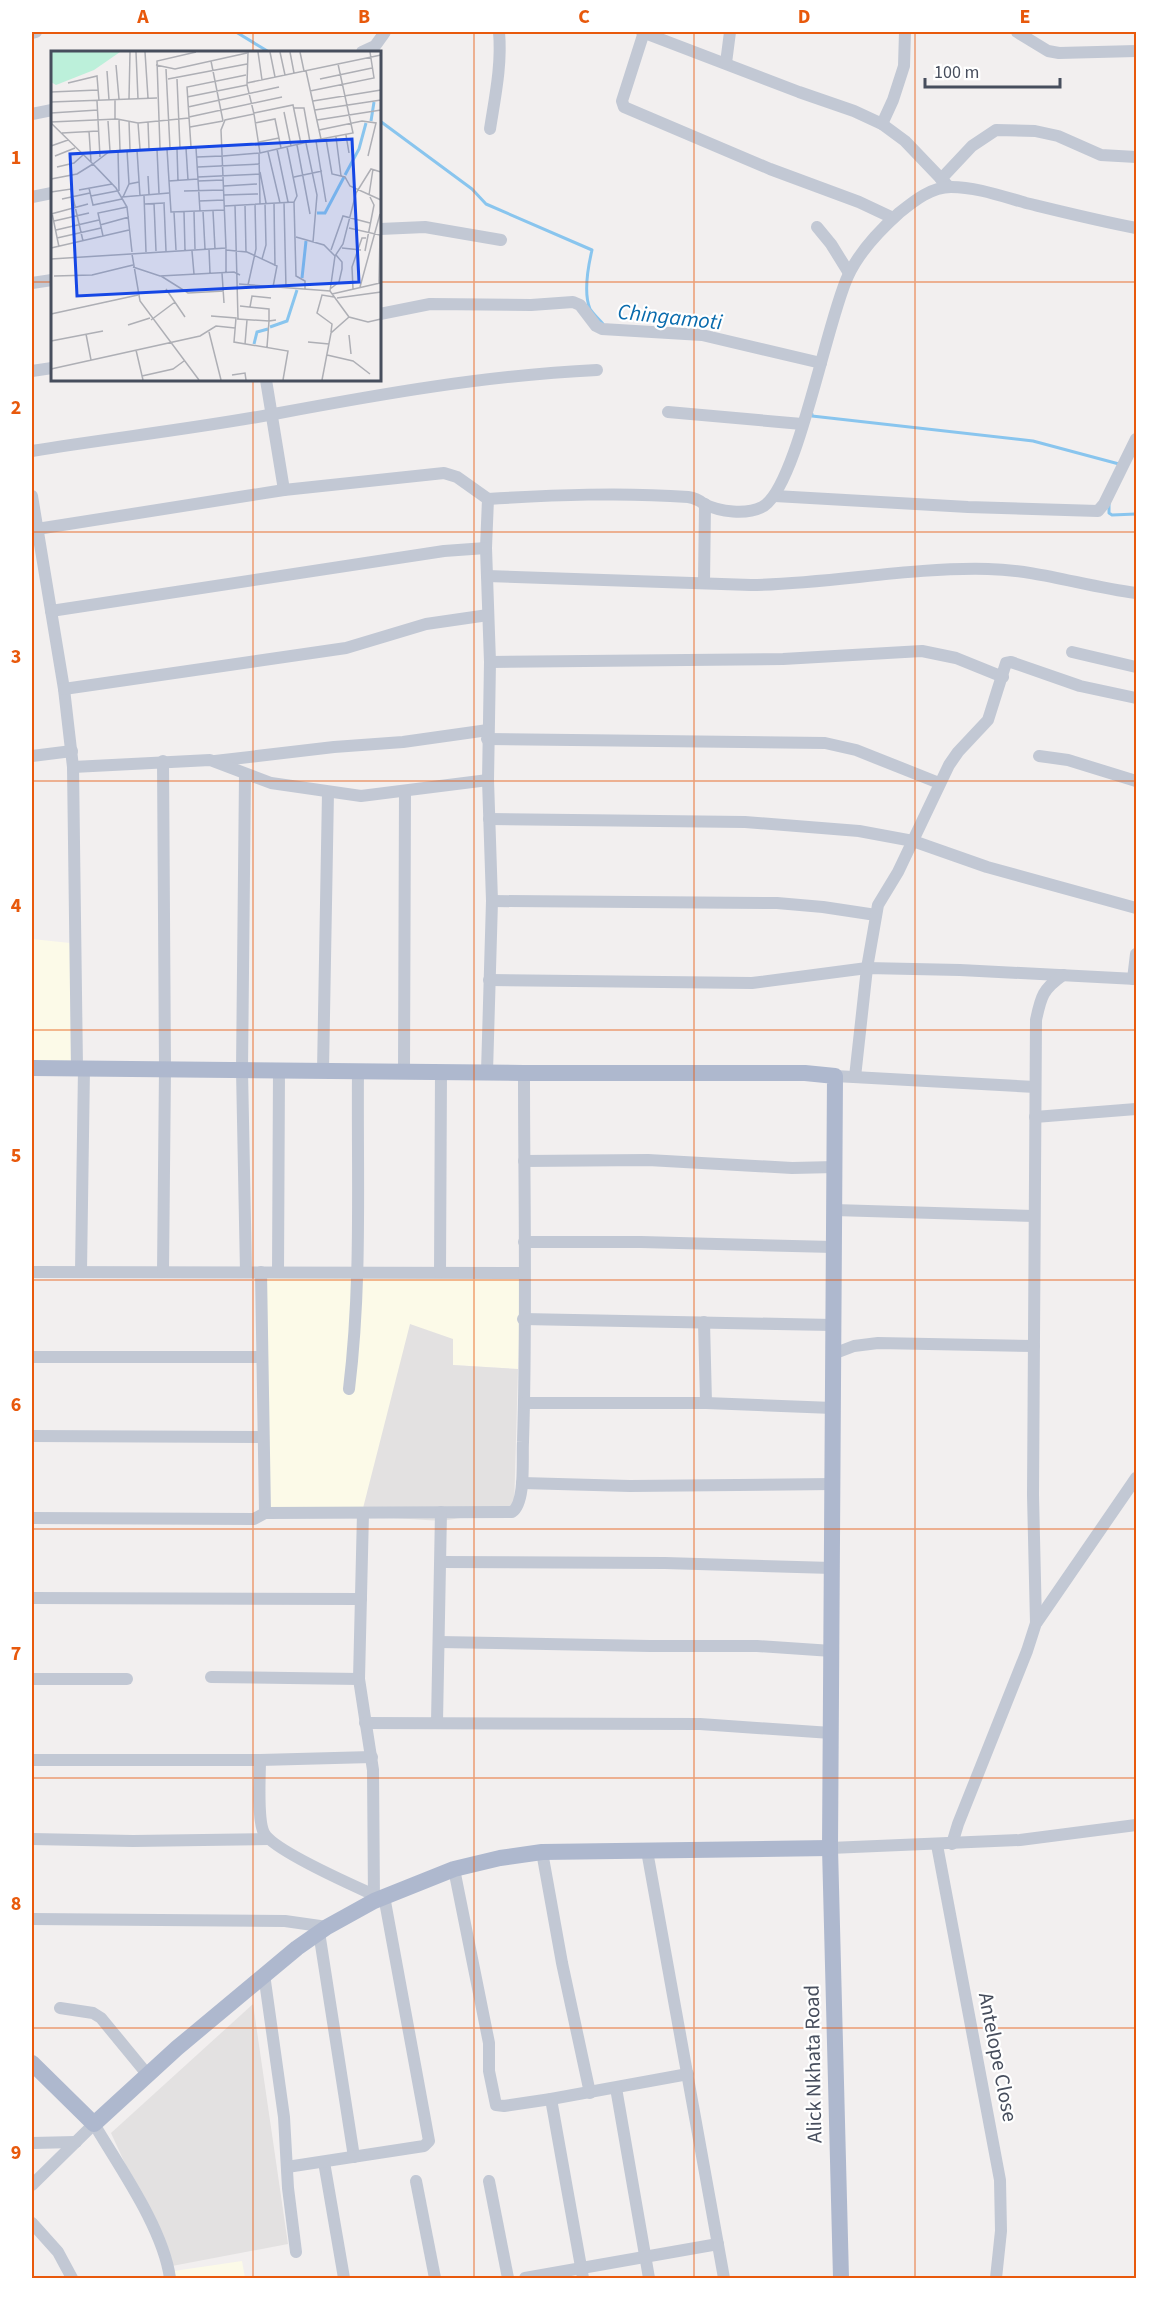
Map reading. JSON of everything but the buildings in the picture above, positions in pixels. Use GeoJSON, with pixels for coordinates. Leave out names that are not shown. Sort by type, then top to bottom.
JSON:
{"type":"FeatureCollection","features":[{"type":"Feature","properties":{"kind":"main road"},"geometry":{"type":"LineString","coordinates":[[32,1068],[524,1073],[805,1073],[835,1076]]}},
{"type":"Feature","properties":{"kind":"main road","name":"Alick Nkhata Road"},"geometry":{"type":"LineString","coordinates":[[835,1076],[830,1848],[841,2278]]}},
{"type":"Feature","properties":{"kind":"main road"},"geometry":{"type":"LineString","coordinates":[[33,2065],[94,2124],[147,2074],[264,1974],[323,1930],[377,1897],[454,1869],[500,1858],[543,1852],[830,1848]]}},
{"type":"Feature","properties":{"kind":"street"},"geometry":{"type":"LineString","coordinates":[[364,51],[375,46],[385,32]]}},
{"type":"Feature","properties":{"kind":"street"},"geometry":{"type":"LineString","coordinates":[[490,129],[501,47],[499,32]]}},
{"type":"Feature","properties":{"kind":"street"},"geometry":{"type":"LineString","coordinates":[[893,218],[859,202],[770,169],[624,107],[622,101],[643,32],[882,124],[905,141],[945,183],[1093,220],[1137,228]]}},
{"type":"Feature","properties":{"kind":"street"},"geometry":{"type":"LineString","coordinates":[[726,63],[730,32]]}},
{"type":"Feature","properties":{"kind":"street"},"geometry":{"type":"LineString","coordinates":[[882,124],[893,100],[903,66],[905,32]]}},
{"type":"Feature","properties":{"kind":"street"},"geometry":{"type":"LineString","coordinates":[[1017,32],[1048,51],[1059,54],[1137,51]]}},
{"type":"Feature","properties":{"kind":"street"},"geometry":{"type":"LineString","coordinates":[[32,114],[51,110]]}},
{"type":"Feature","properties":{"kind":"street"},"geometry":{"type":"LineString","coordinates":[[37,529],[284,490],[444,473],[457,477],[488,499],[554,495],[690,497],[732,512],[762,507],[776,496],[792,457],[849,273],[863,252],[893,218],[927,192],[945,183],[972,146],[996,130],[1020,129],[1071,141],[1101,155],[1137,157]]}},
{"type":"Feature","properties":{"kind":"street"},"geometry":{"type":"LineString","coordinates":[[32,196],[51,193]]}},
{"type":"Feature","properties":{"kind":"street"},"geometry":{"type":"LineString","coordinates":[[381,229],[425,227],[501,240]]}},
{"type":"Feature","properties":{"kind":"street"},"geometry":{"type":"LineString","coordinates":[[817,227],[849,273]]}},
{"type":"Feature","properties":{"kind":"street"},"geometry":{"type":"LineString","coordinates":[[32,283],[51,280]]}},
{"type":"Feature","properties":{"kind":"street"},"geometry":{"type":"LineString","coordinates":[[381,314],[430,304],[531,305],[573,302],[580,305],[596,326],[602,329],[702,335],[821,363]]}},
{"type":"Feature","properties":{"kind":"street"},"geometry":{"type":"LineString","coordinates":[[32,371],[51,368]]}},
{"type":"Feature","properties":{"kind":"street"},"geometry":{"type":"LineString","coordinates":[[32,451],[500,377],[597,370]]}},
{"type":"Feature","properties":{"kind":"street"},"geometry":{"type":"LineString","coordinates":[[266,381],[284,490]]}},
{"type":"Feature","properties":{"kind":"street"},"geometry":{"type":"LineString","coordinates":[[668,412],[802,424]]}},
{"type":"Feature","properties":{"kind":"street"},"geometry":{"type":"LineString","coordinates":[[776,496],[968,507],[1098,511],[1102,508],[1137,439]]}},
{"type":"Feature","properties":{"kind":"street"},"geometry":{"type":"LineString","coordinates":[[32,496],[72,751],[81,1068],[81,1271]]}},
{"type":"Feature","properties":{"kind":"street"},"geometry":{"type":"LineString","coordinates":[[487,1072],[492,901],[488,780],[490,662],[486,548],[488,499]]}},
{"type":"Feature","properties":{"kind":"street"},"geometry":{"type":"LineString","coordinates":[[704,583],[705,504]]}},
{"type":"Feature","properties":{"kind":"street"},"geometry":{"type":"LineString","coordinates":[[51,611],[444,551],[486,548]]}},
{"type":"Feature","properties":{"kind":"street"},"geometry":{"type":"LineString","coordinates":[[487,576],[788,585],[903,571],[990,569],[1035,573],[1111,590],[1137,593]]}},
{"type":"Feature","properties":{"kind":"street"},"geometry":{"type":"LineString","coordinates":[[32,580],[45,578]]}},
{"type":"Feature","properties":{"kind":"street"},"geometry":{"type":"LineString","coordinates":[[64,689],[346,648],[426,624],[488,615]]}},
{"type":"Feature","properties":{"kind":"street"},"geometry":{"type":"LineString","coordinates":[[490,662],[783,659],[921,651],[956,658],[1003,677]]}},
{"type":"Feature","properties":{"kind":"street"},"geometry":{"type":"LineString","coordinates":[[1072,652],[1137,667]]}},
{"type":"Feature","properties":{"kind":"street"},"geometry":{"type":"LineString","coordinates":[[855,1077],[867,968],[878,905],[913,841],[939,783],[958,752],[988,720],[1006,663],[1011,662],[1080,686],[1137,698]]}},
{"type":"Feature","properties":{"kind":"street"},"geometry":{"type":"LineString","coordinates":[[73,767],[163,761],[215,761],[334,747],[488,734],[825,743],[856,750],[939,783]]}},
{"type":"Feature","properties":{"kind":"street"},"geometry":{"type":"LineString","coordinates":[[32,756],[72,751]]}},
{"type":"Feature","properties":{"kind":"street"},"geometry":{"type":"LineString","coordinates":[[1039,756],[1068,760],[1137,781]]}},
{"type":"Feature","properties":{"kind":"street"},"geometry":{"type":"LineString","coordinates":[[163,761],[165,1069],[162,1179],[163,1272]]}},
{"type":"Feature","properties":{"kind":"street"},"geometry":{"type":"LineString","coordinates":[[215,761],[245,775],[271,783],[361,796],[488,780]]}},
{"type":"Feature","properties":{"kind":"street"},"geometry":{"type":"LineString","coordinates":[[245,775],[242,1070],[246,1272]]}},
{"type":"Feature","properties":{"kind":"street"},"geometry":{"type":"LineString","coordinates":[[404,1071],[405,791]]}},
{"type":"Feature","properties":{"kind":"street"},"geometry":{"type":"LineString","coordinates":[[323,1071],[328,792]]}},
{"type":"Feature","properties":{"kind":"street"},"geometry":{"type":"LineString","coordinates":[[489,819],[745,822],[859,831],[913,841],[987,867],[1137,908]]}},
{"type":"Feature","properties":{"kind":"street"},"geometry":{"type":"LineString","coordinates":[[492,901],[777,903],[876,915]]}},
{"type":"Feature","properties":{"kind":"street"},"geometry":{"type":"LineString","coordinates":[[489,980],[752,983],[867,968],[1135,979],[1137,954]]}},
{"type":"Feature","properties":{"kind":"street"},"geometry":{"type":"LineString","coordinates":[[1036,1623],[1033,1496],[1036,1020],[1040,1000],[1047,986],[1063,975]]}},
{"type":"Feature","properties":{"kind":"street"},"geometry":{"type":"LineString","coordinates":[[278,1272],[279,1070]]}},
{"type":"Feature","properties":{"kind":"street"},"geometry":{"type":"LineString","coordinates":[[349,1389],[359,1272],[358,1071]]}},
{"type":"Feature","properties":{"kind":"street"},"geometry":{"type":"LineString","coordinates":[[440,1272],[441,1072]]}},
{"type":"Feature","properties":{"kind":"street"},"geometry":{"type":"LineString","coordinates":[[32,1518],[254,1519],[265,1513],[512,1512],[517,1509],[520,1503],[522,1483],[524,1403],[524,1073]]}},
{"type":"Feature","properties":{"kind":"street"},"geometry":{"type":"LineString","coordinates":[[835,1076],[1035,1087]]}},
{"type":"Feature","properties":{"kind":"street"},"geometry":{"type":"LineString","coordinates":[[1035,1117],[1137,1108]]}},
{"type":"Feature","properties":{"kind":"street"},"geometry":{"type":"LineString","coordinates":[[524,1161],[648,1160],[792,1168],[835,1167]]}},
{"type":"Feature","properties":{"kind":"street"},"geometry":{"type":"LineString","coordinates":[[834,1210],[1034,1216]]}},
{"type":"Feature","properties":{"kind":"street"},"geometry":{"type":"LineString","coordinates":[[524,1242],[641,1242],[833,1247]]}},
{"type":"Feature","properties":{"kind":"street"},"geometry":{"type":"LineString","coordinates":[[32,1272],[524,1274]]}},
{"type":"Feature","properties":{"kind":"street"},"geometry":{"type":"LineString","coordinates":[[261,1272],[265,1513]]}},
{"type":"Feature","properties":{"kind":"street"},"geometry":{"type":"LineString","coordinates":[[523,1319],[834,1325]]}},
{"type":"Feature","properties":{"kind":"street"},"geometry":{"type":"LineString","coordinates":[[704,1323],[706,1402]]}},
{"type":"Feature","properties":{"kind":"street"},"geometry":{"type":"LineString","coordinates":[[833,1353],[878,1343],[1034,1346]]}},
{"type":"Feature","properties":{"kind":"street"},"geometry":{"type":"LineString","coordinates":[[32,1357],[262,1357]]}},
{"type":"Feature","properties":{"kind":"street"},"geometry":{"type":"LineString","coordinates":[[524,1403],[706,1402],[833,1408]]}},
{"type":"Feature","properties":{"kind":"street"},"geometry":{"type":"LineString","coordinates":[[32,1436],[263,1437]]}},
{"type":"Feature","properties":{"kind":"street"},"geometry":{"type":"LineString","coordinates":[[952,1844],[1036,1623],[1137,1478]]}},
{"type":"Feature","properties":{"kind":"street"},"geometry":{"type":"LineString","coordinates":[[522,1483],[630,1486],[833,1484]]}},
{"type":"Feature","properties":{"kind":"street"},"geometry":{"type":"LineString","coordinates":[[437,1722],[441,1512]]}},
{"type":"Feature","properties":{"kind":"street"},"geometry":{"type":"LineString","coordinates":[[287,2167],[424,2146],[429,2141],[377,1897],[372,1757],[359,1679],[363,1513]]}},
{"type":"Feature","properties":{"kind":"street"},"geometry":{"type":"LineString","coordinates":[[441,1562],[629,1563],[832,1568]]}},
{"type":"Feature","properties":{"kind":"street"},"geometry":{"type":"LineString","coordinates":[[32,1598],[361,1599]]}},
{"type":"Feature","properties":{"kind":"street"},"geometry":{"type":"LineString","coordinates":[[439,1642],[650,1647],[757,1646],[832,1651]]}},
{"type":"Feature","properties":{"kind":"street"},"geometry":{"type":"LineString","coordinates":[[211,1677],[359,1679]]}},
{"type":"Feature","properties":{"kind":"street"},"geometry":{"type":"LineString","coordinates":[[32,1679],[127,1679]]}},
{"type":"Feature","properties":{"kind":"street"},"geometry":{"type":"LineString","coordinates":[[365,1723],[700,1724],[831,1733]]}},
{"type":"Feature","properties":{"kind":"street"},"geometry":{"type":"LineString","coordinates":[[32,1760],[260,1760],[372,1757]]}},
{"type":"Feature","properties":{"kind":"street"},"geometry":{"type":"LineString","coordinates":[[260,1760],[261,1824],[268,1839]]}},
{"type":"Feature","properties":{"kind":"street"},"geometry":{"type":"LineString","coordinates":[[830,1848],[937,1845],[1042,1838],[1137,1825]]}},
{"type":"Feature","properties":{"kind":"street"},"geometry":{"type":"LineString","coordinates":[[32,1839],[133,1841],[268,1839],[327,1874],[377,1897]]}},
{"type":"Feature","properties":{"kind":"street","name":"Antelope Close"},"geometry":{"type":"LineString","coordinates":[[937,1845],[1000,2180],[1001,2231],[996,2278]]}},
{"type":"Feature","properties":{"kind":"street"},"geometry":{"type":"LineString","coordinates":[[647,1851],[724,2278]]}},
{"type":"Feature","properties":{"kind":"street"},"geometry":{"type":"LineString","coordinates":[[543,1852],[562,1963],[590,2092]]}},
{"type":"Feature","properties":{"kind":"street"},"geometry":{"type":"LineString","coordinates":[[454,1869],[489,2043],[488,2062],[494,2100],[500,2106],[688,2074]]}},
{"type":"Feature","properties":{"kind":"street"},"geometry":{"type":"LineString","coordinates":[[32,1919],[285,1921],[323,1930],[354,2157]]}},
{"type":"Feature","properties":{"kind":"street"},"geometry":{"type":"LineString","coordinates":[[264,1974],[284,2117],[296,2252]]}},
{"type":"Feature","properties":{"kind":"street"},"geometry":{"type":"LineString","coordinates":[[60,2008],[93,2013],[101,2018],[147,2074]]}},
{"type":"Feature","properties":{"kind":"street"},"geometry":{"type":"LineString","coordinates":[[616,2088],[649,2278]]}},
{"type":"Feature","properties":{"kind":"street"},"geometry":{"type":"LineString","coordinates":[[551,2099],[583,2274]]}},
{"type":"Feature","properties":{"kind":"street"},"geometry":{"type":"LineString","coordinates":[[32,2185],[94,2124],[147,2216],[164,2256],[170,2278]]}},
{"type":"Feature","properties":{"kind":"street"},"geometry":{"type":"LineString","coordinates":[[32,2143],[76,2142]]}},
{"type":"Feature","properties":{"kind":"street"},"geometry":{"type":"LineString","coordinates":[[324,2162],[344,2278]]}},
{"type":"Feature","properties":{"kind":"street"},"geometry":{"type":"LineString","coordinates":[[416,2181],[435,2278]]}},
{"type":"Feature","properties":{"kind":"street"},"geometry":{"type":"LineString","coordinates":[[489,2181],[508,2278]]}},
{"type":"Feature","properties":{"kind":"street"},"geometry":{"type":"LineString","coordinates":[[32,2223],[58,2252],[72,2278]]}},
{"type":"Feature","properties":{"kind":"street"},"geometry":{"type":"LineString","coordinates":[[525,2278],[583,2274],[645,2257],[718,2244]]}},
{"type":"Feature","properties":{"kind":"shaded area"},"geometry":{"type":"Polygon","coordinates":[[[32,939],[70,943],[71,1070],[32,1070],[32,939]]]}},
{"type":"Feature","properties":{"kind":"shaded area"},"geometry":{"type":"Polygon","coordinates":[[[257,1276],[521,1277],[518,1369],[453,1365],[361,1516],[261,1511],[257,1276]]]}},
{"type":"Feature","properties":{"kind":"shaded area"},"geometry":{"type":"Polygon","coordinates":[[[410,1324],[453,1339],[453,1365],[518,1369],[514,1509],[442,1521],[361,1516],[410,1324]]]}},
{"type":"Feature","properties":{"kind":"shaded area"},"geometry":{"type":"Polygon","coordinates":[[[253,2004],[288,2244],[172,2266],[111,2133],[253,2004]]]}},
{"type":"Feature","properties":{"kind":"shaded area"},"geometry":{"type":"Polygon","coordinates":[[[242,2261],[245,2278],[168,2278],[167,2272],[242,2261]]]}},
{"type":"Feature","properties":{"kind":"waterway","name":"Chingamoti"},"geometry":{"type":"LineString","coordinates":[[236,32],[267,51]]}},
{"type":"Feature","properties":{"kind":"waterway","name":"Chingamoti"},"geometry":{"type":"LineString","coordinates":[[381,122],[472,189],[486,204],[592,250],[588,272],[588,302],[590,309],[603,324]]}},
{"type":"Feature","properties":{"kind":"waterway","name":"Chingamoti"},"geometry":{"type":"LineString","coordinates":[[812,414],[812,416],[1033,441],[1119,464]]}},
{"type":"Feature","properties":{"kind":"waterway","name":"Chingamoti"},"geometry":{"type":"LineString","coordinates":[[1109,504],[1109,513],[1112,515],[1136,514]]}}]}
